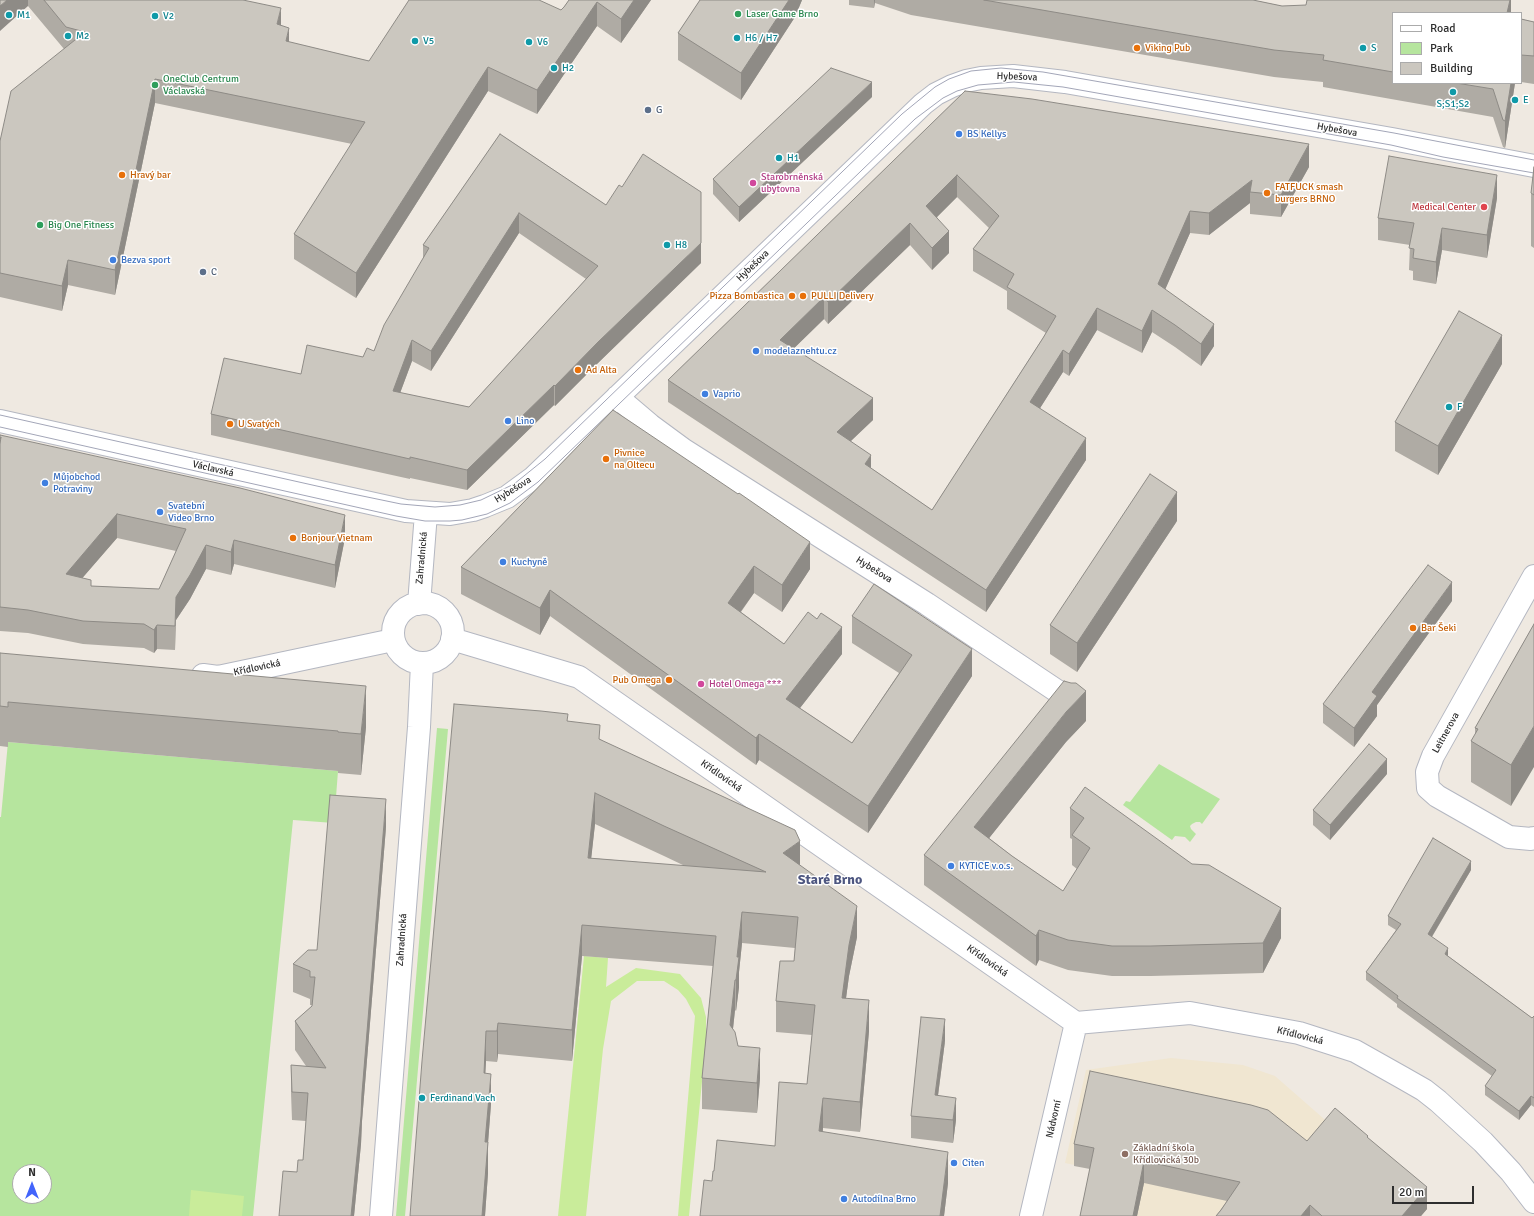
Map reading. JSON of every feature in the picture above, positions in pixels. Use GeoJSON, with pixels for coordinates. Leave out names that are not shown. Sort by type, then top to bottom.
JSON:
{"type":"FeatureCollection","features":[{"type":"Feature","properties":{"kind":"street","name":"Hybešova"},"geometry":{"type":"LineString","coordinates":[[426,513],[450,514],[473,510],[507,497],[533,478],[923,104],[936,94],[966,81],[996,76],[1042,78],[1392,139],[1534,166]]}},
{"type":"Feature","properties":{"kind":"street","name":"Hybešova"},"geometry":{"type":"LineString","coordinates":[[618,397],[650,425],[684,450],[927,604],[1072,701]]}},
{"type":"Feature","properties":{"kind":"street","name":"Václavská"},"geometry":{"type":"LineString","coordinates":[[0,421],[354,500],[406,511],[426,513]]}},
{"type":"Feature","properties":{"kind":"street","name":"Zahradnická"},"geometry":{"type":"LineString","coordinates":[[419,604],[426,513]]}},
{"type":"Feature","properties":{"kind":"street","name":"Leitnerova"},"geometry":{"type":"LineString","coordinates":[[1534,576],[1437,749],[1427,772],[1428,788],[1437,796],[1509,837],[1534,838]]}},
{"type":"Feature","properties":{"kind":"street"},"geometry":{"type":"LineString","coordinates":[[419,604],[428,604],[437,607],[450,621],[452,639],[444,654],[434,660],[422,663],[412,661],[404,657],[397,649],[393,640],[393,630],[396,620],[401,612],[409,607],[419,604]]}},
{"type":"Feature","properties":{"kind":"street","name":"Křídlovická"},"geometry":{"type":"LineString","coordinates":[[452,639],[579,678],[1076,1023],[1190,1013],[1298,1033],[1355,1051],[1424,1090],[1438,1101],[1483,1142],[1532,1195]]}},
{"type":"Feature","properties":{"kind":"street","name":"Křídlovická"},"geometry":{"type":"LineString","coordinates":[[187,674],[218,677],[393,640]]}},
{"type":"Feature","properties":{"kind":"street","name":"Zahradnická"},"geometry":{"type":"LineString","coordinates":[[381,1216],[419,727],[422,663]]}},
{"type":"Feature","properties":{"kind":"street","name":"Nádvorní"},"geometry":{"type":"LineString","coordinates":[[1031,1216],[1076,1023]]}},
{"type":"Feature","properties":{"kind":"shaded area"},"geometry":{"type":"Polygon","coordinates":[[[1171,1058],[1243,1065],[1275,1076],[1427,1209],[1421,1216],[1085,1216],[1094,1169],[1065,1163],[1086,1070],[1171,1058]]]}},
{"type":"Feature","properties":{"kind":"green space"},"geometry":{"type":"Polygon","coordinates":[[[437,728],[448,729],[405,1216],[396,1216],[437,728]]]}},
{"type":"Feature","properties":{"kind":"green space"},"geometry":{"type":"Polygon","coordinates":[[[8,742],[338,771],[334,823],[293,820],[253,1216],[0,1216],[0,817],[8,742]]]}},
{"type":"Feature","properties":{"kind":"green space"},"geometry":{"type":"Polygon","coordinates":[[[1159,764],[1220,799],[1202,824],[1200,822],[1196,822],[1190,826],[1196,834],[1190,842],[1185,837],[1175,836],[1172,840],[1123,805],[1126,801],[1130,802],[1159,764]]]}},
{"type":"Feature","properties":{"kind":"green space"},"geometry":{"type":"Polygon","coordinates":[[[584,956],[608,958],[606,987],[636,968],[680,974],[701,998],[706,1017],[706,1040],[689,1216],[678,1216],[695,1016],[686,999],[678,990],[664,981],[637,981],[611,1001],[603,1049],[586,1216],[558,1216],[584,956]]]}},
{"type":"Feature","properties":{"kind":"green space"},"geometry":{"type":"Polygon","coordinates":[[[191,1190],[244,1196],[242,1216],[189,1216],[191,1190]]]}},
{"type":"Feature","properties":{"kind":"building"},"geometry":{"type":"Polygon","coordinates":[[[0,0],[7,0],[0,6],[0,0]]]}},
{"type":"Feature","properties":{"kind":"building"},"geometry":{"type":"Polygon","coordinates":[[[44,0],[243,0],[281,8],[277,24],[289,28],[286,41],[369,61],[409,0],[539,0],[561,10],[569,0],[634,0],[621,19],[597,2],[537,90],[488,67],[356,273],[294,234],[365,122],[155,79],[115,270],[68,260],[62,286],[0,273],[0,141],[11,91],[85,32],[66,27],[44,0]]]}},
{"type":"Feature","properties":{"kind":"building"},"geometry":{"type":"Polygon","coordinates":[[[700,0],[789,0],[741,73],[678,33],[700,0]]]}},
{"type":"Feature","properties":{"kind":"building"},"geometry":{"type":"Polygon","coordinates":[[[984,0],[1253,0],[1282,6],[1306,5],[1307,0],[1510,0],[1507,12],[1392,12],[1392,72],[1323,60],[1324,55],[1274,50],[984,0]]]}},
{"type":"Feature","properties":{"kind":"building"},"geometry":{"type":"Polygon","coordinates":[[[1522,19],[1534,22],[1534,56],[1522,55],[1522,19]]]}},
{"type":"Feature","properties":{"kind":"building","name":"H1"},"geometry":{"type":"Polygon","coordinates":[[[831,68],[872,82],[739,207],[713,179],[831,68]]]}},
{"type":"Feature","properties":{"kind":"building"},"geometry":{"type":"Polygon","coordinates":[[[1462,84],[1511,84],[1505,121],[1503,120],[1493,89],[1462,84]]]}},
{"type":"Feature","properties":{"kind":"building"},"geometry":{"type":"Polygon","coordinates":[[[965,91],[1032,99],[1309,144],[1281,195],[1250,192],[1252,180],[1209,213],[1190,211],[1158,284],[1214,324],[1201,344],[1152,310],[1142,331],[1097,308],[1069,354],[1063,350],[1030,402],[1086,438],[986,590],[668,380],[965,91]],[[957,175],[926,206],[949,231],[932,248],[910,223],[828,302],[824,297],[780,340],[873,398],[837,432],[871,455],[865,464],[932,510],[1056,316],[1007,287],[1014,274],[973,249],[999,216],[957,175]]]}},
{"type":"Feature","properties":{"kind":"building"},"geometry":{"type":"Polygon","coordinates":[[[500,134],[606,205],[619,185],[622,187],[643,154],[701,192],[701,243],[467,470],[410,457],[410,459],[211,414],[224,358],[301,374],[307,345],[363,357],[367,348],[374,351],[384,325],[429,248],[423,245],[500,134]],[[519,213],[431,351],[412,340],[393,391],[469,407],[598,266],[519,213]]]}},
{"type":"Feature","properties":{"kind":"building"},"geometry":{"type":"Polygon","coordinates":[[[1389,156],[1497,175],[1487,235],[1442,228],[1436,262],[1413,258],[1414,249],[1409,248],[1414,223],[1378,218],[1389,156]]]}},
{"type":"Feature","properties":{"kind":"building"},"geometry":{"type":"Polygon","coordinates":[[[1534,167],[1534,195],[1531,193],[1534,167]]]}},
{"type":"Feature","properties":{"kind":"building"},"geometry":{"type":"Polygon","coordinates":[[[1459,311],[1502,335],[1438,446],[1395,422],[1459,311]]]}},
{"type":"Feature","properties":{"kind":"building"},"geometry":{"type":"Polygon","coordinates":[[[613,410],[810,542],[782,585],[754,566],[728,603],[784,644],[808,612],[817,619],[821,613],[842,627],[786,699],[852,743],[912,655],[852,616],[874,584],[972,649],[868,806],[759,734],[756,738],[550,590],[540,608],[461,567],[613,410]]]}},
{"type":"Feature","properties":{"kind":"building"},"geometry":{"type":"Polygon","coordinates":[[[0,435],[240,488],[345,515],[335,565],[234,540],[231,552],[206,545],[176,597],[175,626],[157,625],[154,630],[144,624],[83,621],[28,610],[0,607],[1,437],[0,439],[0,435]],[[117,514],[66,574],[91,580],[91,586],[159,589],[186,529],[117,514]]]}},
{"type":"Feature","properties":{"kind":"building"},"geometry":{"type":"Polygon","coordinates":[[[1150,474],[1177,492],[1077,643],[1050,625],[1150,474]]]}},
{"type":"Feature","properties":{"kind":"building"},"geometry":{"type":"Polygon","coordinates":[[[1428,565],[1452,582],[1372,692],[1377,696],[1354,728],[1323,704],[1428,565]]]}},
{"type":"Feature","properties":{"kind":"building"},"geometry":{"type":"Polygon","coordinates":[[[1534,624],[1534,726],[1511,765],[1471,741],[1478,729],[1475,728],[1534,624]]]}},
{"type":"Feature","properties":{"kind":"building"},"geometry":{"type":"Polygon","coordinates":[[[0,653],[366,686],[361,734],[8,702],[8,707],[0,706],[0,653]]]}},
{"type":"Feature","properties":{"kind":"building"},"geometry":{"type":"Polygon","coordinates":[[[1064,681],[1076,683],[1086,691],[1066,712],[974,827],[1012,856],[1063,891],[1090,848],[1072,835],[1084,818],[1070,808],[1085,787],[1192,864],[1209,865],[1281,908],[1263,943],[1112,946],[1068,940],[1039,930],[1036,936],[924,855],[1064,681]]]}},
{"type":"Feature","properties":{"kind":"building"},"geometry":{"type":"Polygon","coordinates":[[[454,704],[568,714],[567,721],[600,725],[599,739],[795,830],[800,841],[783,853],[857,906],[849,945],[842,998],[869,1000],[860,1102],[823,1098],[819,1131],[948,1152],[940,1216],[700,1216],[704,1180],[712,1181],[717,1140],[775,1146],[779,1082],[807,1084],[815,1005],[776,1001],[780,961],[794,961],[798,917],[742,912],[737,957],[739,957],[730,1025],[735,1032],[738,1046],[760,1048],[757,1083],[702,1078],[716,936],[582,925],[572,1030],[498,1023],[497,1031],[486,1031],[484,1073],[491,1074],[485,1142],[488,1142],[482,1216],[410,1216],[422,1061],[454,704]],[[595,793],[588,858],[766,872],[595,793]]]}},
{"type":"Feature","properties":{"kind":"building"},"geometry":{"type":"Polygon","coordinates":[[[1369,744],[1387,759],[1330,825],[1313,810],[1369,744]]]}},
{"type":"Feature","properties":{"kind":"building"},"geometry":{"type":"Polygon","coordinates":[[[330,795],[386,799],[361,1116],[351,1216],[279,1216],[283,1171],[297,1172],[298,1160],[303,1160],[308,1093],[292,1092],[291,1065],[326,1068],[295,1021],[312,1006],[315,977],[310,977],[310,971],[293,964],[308,950],[317,950],[330,795]]]}},
{"type":"Feature","properties":{"kind":"building"},"geometry":{"type":"Polygon","coordinates":[[[1433,838],[1471,861],[1428,934],[1448,948],[1445,954],[1532,1018],[1534,1016],[1534,1098],[1531,1096],[1519,1111],[1485,1086],[1496,1070],[1397,998],[1398,996],[1366,972],[1401,924],[1388,916],[1433,838]]]}},
{"type":"Feature","properties":{"kind":"building"},"geometry":{"type":"Polygon","coordinates":[[[921,1017],[945,1019],[935,1095],[956,1098],[953,1120],[911,1116],[921,1017]]]}},
{"type":"Feature","properties":{"kind":"building"},"geometry":{"type":"Polygon","coordinates":[[[1090,1071],[1251,1105],[1268,1110],[1307,1141],[1335,1108],[1427,1187],[1402,1216],[1322,1216],[1310,1205],[1301,1216],[1216,1216],[1240,1182],[1144,1161],[1133,1216],[1080,1216],[1094,1148],[1074,1144],[1090,1071]]]}},
{"type":"Feature","properties":{"kind":"tram line"},"geometry":{"type":"LineString","coordinates":[[0,415],[401,504],[435,507],[460,505],[481,500],[514,484],[545,459],[902,114],[935,87],[949,79],[971,71],[1001,68],[1043,72],[1394,133],[1534,160]]}},
{"type":"Feature","properties":{"kind":"tram line"},"geometry":{"type":"LineString","coordinates":[[0,427],[396,516],[425,521],[450,521],[462,520],[487,514],[510,503],[538,482],[915,119],[943,98],[957,91],[978,85],[1014,82],[1063,87],[1391,145],[1443,157],[1534,173]]}},
{"type":"Feature","properties":{"kind":"place","name":"Laser Game Brno"},"geometry":{"type":"Point","coordinates":[738,14]}},
{"type":"Feature","properties":{"kind":"place","name":"M1"},"geometry":{"type":"Point","coordinates":[9,15]}},
{"type":"Feature","properties":{"kind":"place","name":"V2"},"geometry":{"type":"Point","coordinates":[155,16]}},
{"type":"Feature","properties":{"kind":"place","name":"M2"},"geometry":{"type":"Point","coordinates":[68,36]}},
{"type":"Feature","properties":{"kind":"place","name":"H6 / H7"},"geometry":{"type":"Point","coordinates":[737,38]}},
{"type":"Feature","properties":{"kind":"place","name":"V5"},"geometry":{"type":"Point","coordinates":[415,41]}},
{"type":"Feature","properties":{"kind":"place","name":"V6"},"geometry":{"type":"Point","coordinates":[529,42]}},
{"type":"Feature","properties":{"kind":"place","name":"Viking Pub"},"geometry":{"type":"Point","coordinates":[1137,48]}},
{"type":"Feature","properties":{"kind":"place","name":"S"},"geometry":{"type":"Point","coordinates":[1363,48]}},
{"type":"Feature","properties":{"kind":"place","name":"H2"},"geometry":{"type":"Point","coordinates":[554,68]}},
{"type":"Feature","properties":{"kind":"place","name":"OneClub Centrum Václavská"},"geometry":{"type":"Point","coordinates":[155,85]}},
{"type":"Feature","properties":{"kind":"place","name":"S;S1;S2"},"geometry":{"type":"Point","coordinates":[1453,92]}},
{"type":"Feature","properties":{"kind":"place","name":"E"},"geometry":{"type":"Point","coordinates":[1515,100]}},
{"type":"Feature","properties":{"kind":"place","name":"G"},"geometry":{"type":"Point","coordinates":[648,110]}},
{"type":"Feature","properties":{"kind":"place","name":"BS Kellys"},"geometry":{"type":"Point","coordinates":[959,134]}},
{"type":"Feature","properties":{"kind":"place","name":"H1"},"geometry":{"type":"Point","coordinates":[779,158]}},
{"type":"Feature","properties":{"kind":"place","name":"Hravý bar"},"geometry":{"type":"Point","coordinates":[122,175]}},
{"type":"Feature","properties":{"kind":"place","name":"Starobrněnská ubytovna"},"geometry":{"type":"Point","coordinates":[753,183]}},
{"type":"Feature","properties":{"kind":"place","name":"FATFUCK smash burgers BRNO"},"geometry":{"type":"Point","coordinates":[1267,193]}},
{"type":"Feature","properties":{"kind":"place","name":"Medical Center"},"geometry":{"type":"Point","coordinates":[1484,207]}},
{"type":"Feature","properties":{"kind":"place","name":"Big One Fitness"},"geometry":{"type":"Point","coordinates":[40,225]}},
{"type":"Feature","properties":{"kind":"place","name":"H8"},"geometry":{"type":"Point","coordinates":[667,245]}},
{"type":"Feature","properties":{"kind":"place","name":"Bezva sport"},"geometry":{"type":"Point","coordinates":[113,260]}},
{"type":"Feature","properties":{"kind":"place","name":"C"},"geometry":{"type":"Point","coordinates":[203,272]}},
{"type":"Feature","properties":{"kind":"place","name":"Pizza Bombastica"},"geometry":{"type":"Point","coordinates":[792,296]}},
{"type":"Feature","properties":{"kind":"place","name":"PULLI Delivery"},"geometry":{"type":"Point","coordinates":[803,296]}},
{"type":"Feature","properties":{"kind":"place","name":"modelaznehtu.cz"},"geometry":{"type":"Point","coordinates":[756,351]}},
{"type":"Feature","properties":{"kind":"place","name":"Ad Alta"},"geometry":{"type":"Point","coordinates":[578,370]}},
{"type":"Feature","properties":{"kind":"place","name":"Vaprio"},"geometry":{"type":"Point","coordinates":[705,394]}},
{"type":"Feature","properties":{"kind":"place","name":"F"},"geometry":{"type":"Point","coordinates":[1449,407]}},
{"type":"Feature","properties":{"kind":"place","name":"Lino"},"geometry":{"type":"Point","coordinates":[508,421]}},
{"type":"Feature","properties":{"kind":"place","name":"U Svatých"},"geometry":{"type":"Point","coordinates":[230,424]}},
{"type":"Feature","properties":{"kind":"place","name":"Pivnice na Oltecu"},"geometry":{"type":"Point","coordinates":[606,459]}},
{"type":"Feature","properties":{"kind":"place","name":"Můjobchod Potraviny"},"geometry":{"type":"Point","coordinates":[45,483]}},
{"type":"Feature","properties":{"kind":"place","name":"Svatební Video Brno"},"geometry":{"type":"Point","coordinates":[160,512]}},
{"type":"Feature","properties":{"kind":"place","name":"Bonjour Vietnam"},"geometry":{"type":"Point","coordinates":[293,538]}},
{"type":"Feature","properties":{"kind":"place","name":"Kuchyně"},"geometry":{"type":"Point","coordinates":[503,562]}},
{"type":"Feature","properties":{"kind":"place","name":"Bar Šeki"},"geometry":{"type":"Point","coordinates":[1413,628]}},
{"type":"Feature","properties":{"kind":"place","name":"Pub Omega"},"geometry":{"type":"Point","coordinates":[669,680]}},
{"type":"Feature","properties":{"kind":"place","name":"Hotel Omega ***"},"geometry":{"type":"Point","coordinates":[701,684]}},
{"type":"Feature","properties":{"kind":"place","name":"KYTICE v.o.s."},"geometry":{"type":"Point","coordinates":[951,866]}},
{"type":"Feature","properties":{"kind":"place","name":"Ferdinand Vach"},"geometry":{"type":"Point","coordinates":[422,1098]}},
{"type":"Feature","properties":{"kind":"place","name":"Základní škola Křídlovická 30b"},"geometry":{"type":"Point","coordinates":[1125,1154]}},
{"type":"Feature","properties":{"kind":"place","name":"Citen"},"geometry":{"type":"Point","coordinates":[954,1163]}},
{"type":"Feature","properties":{"kind":"place","name":"Autodílna Brno"},"geometry":{"type":"Point","coordinates":[844,1199]}},
{"type":"Feature","properties":{"kind":"district","name":"Staré Brno"},"geometry":{"type":"Point","coordinates":[830,880]}}]}
